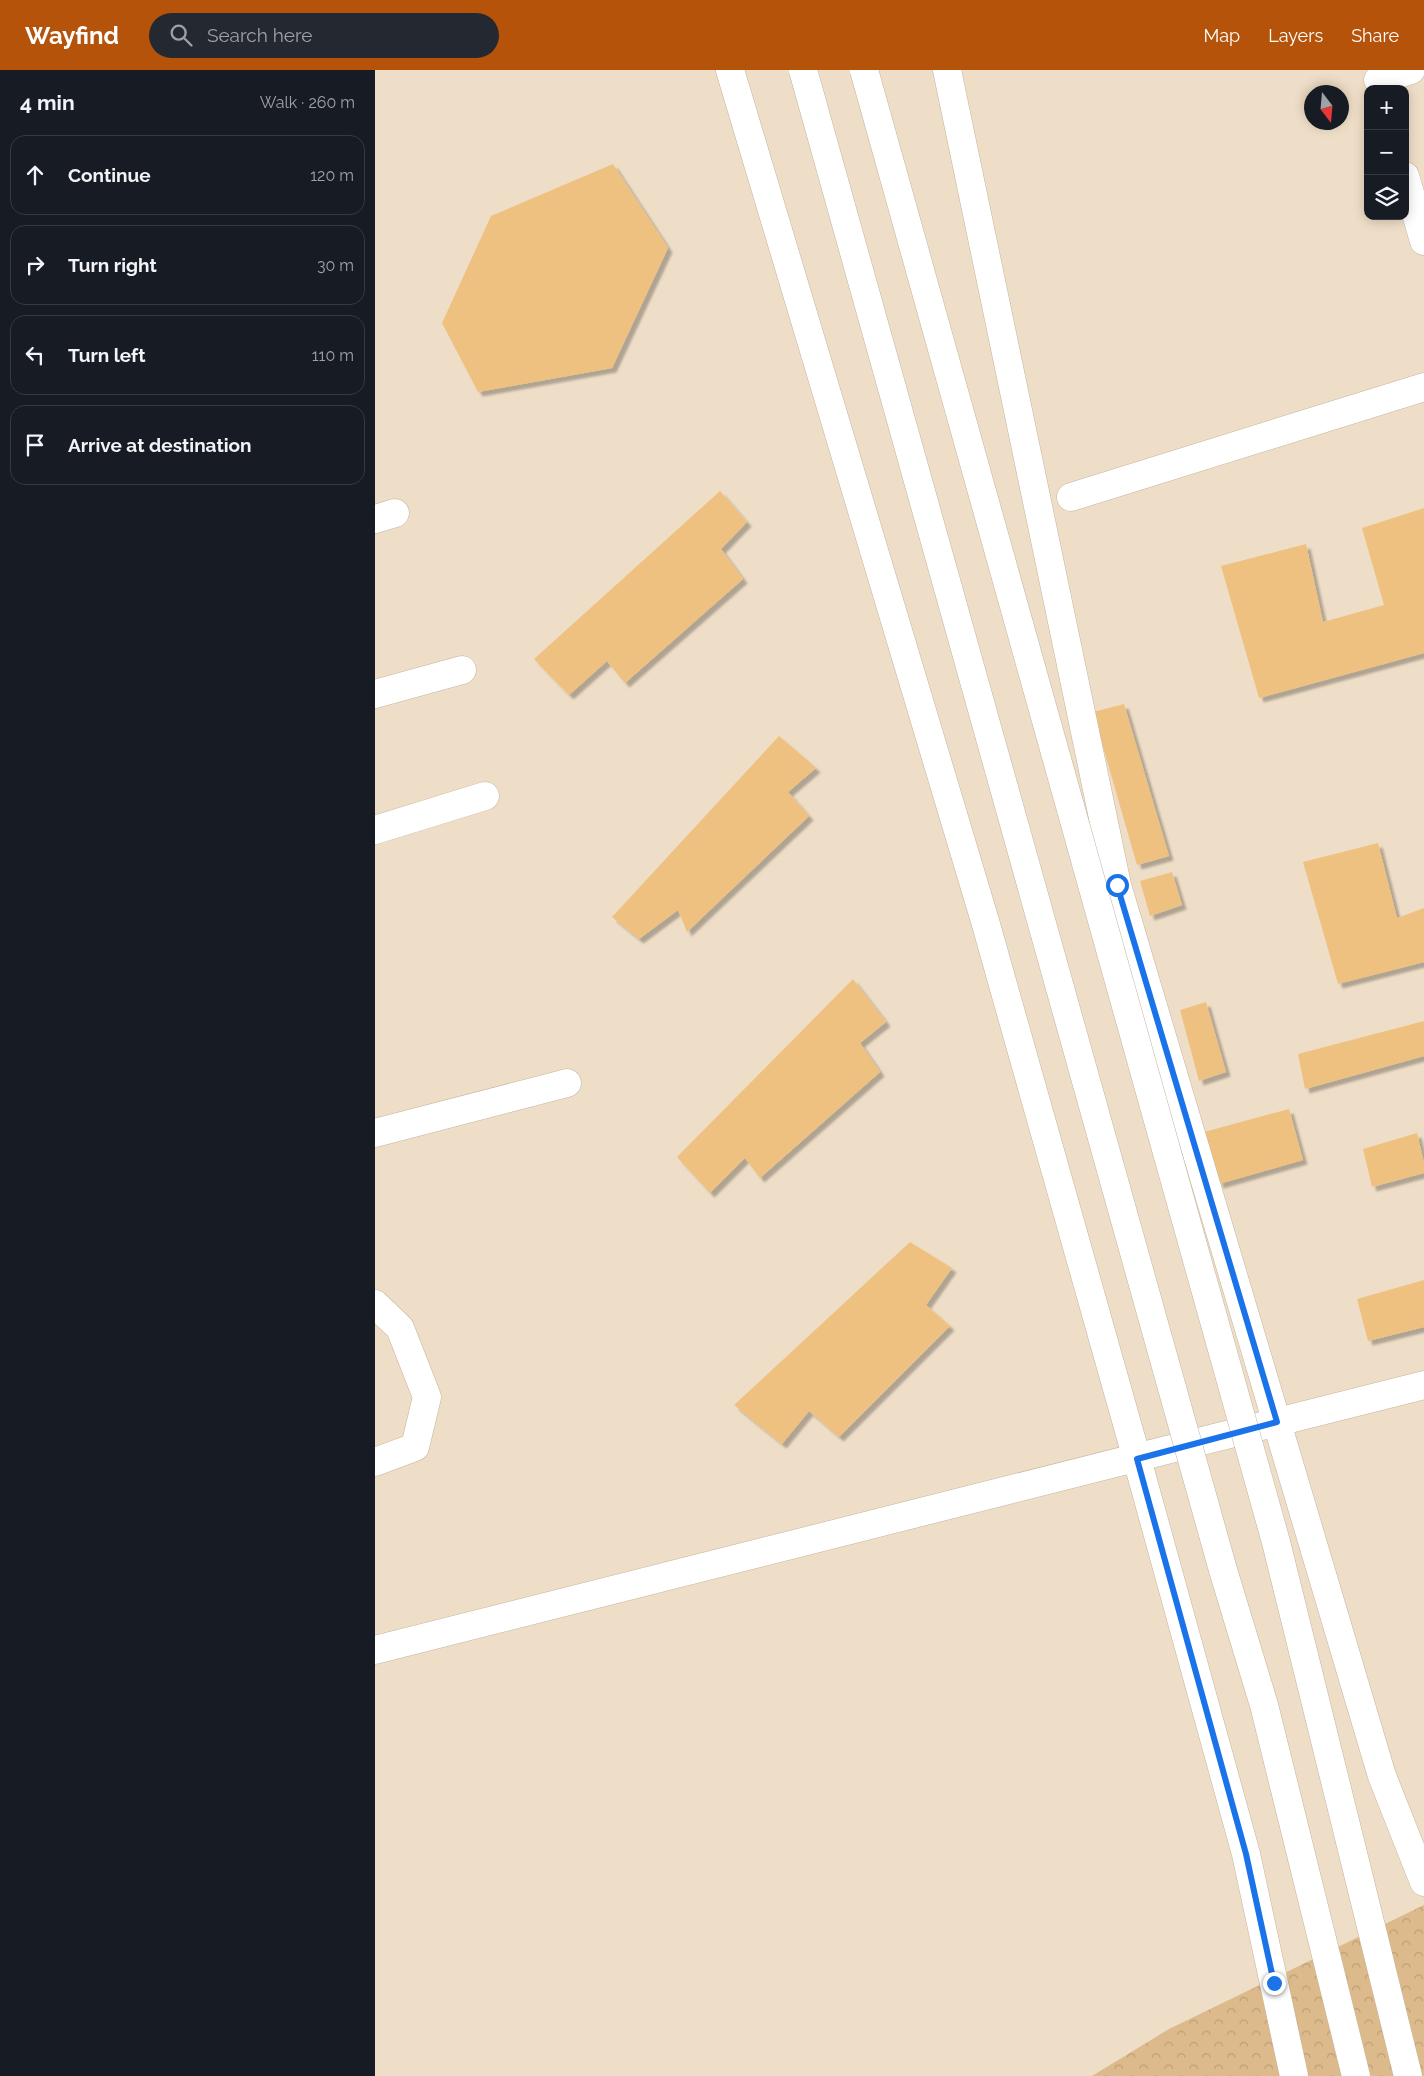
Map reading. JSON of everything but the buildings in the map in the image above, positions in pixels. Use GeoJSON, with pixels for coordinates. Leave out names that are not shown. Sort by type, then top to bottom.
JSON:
{"type":"FeatureCollection","features":[{"type":"Feature","properties":{"kind":"main road"},"geometry":{"type":"LineString","coordinates":[[730,70],[985,921],[1137,1459],[1246,1854],[1294,2076]]}},
{"type":"Feature","properties":{"kind":"main road"},"geometry":{"type":"LineString","coordinates":[[803,70],[1221,1560],[1264,1705],[1356,2076]]}},
{"type":"Feature","properties":{"kind":"main road"},"geometry":{"type":"LineString","coordinates":[[864,70],[1276,1542],[1408,2076]]}},
{"type":"Feature","properties":{"kind":"main road"},"geometry":{"type":"LineString","coordinates":[[947,70],[1117,885],[1382,1776],[1424,1882]]}},
{"type":"Feature","properties":{"kind":"main road"},"geometry":{"type":"LineString","coordinates":[[1378,80],[1411,70]]}},
{"type":"Feature","properties":{"kind":"main road"},"geometry":{"type":"LineString","coordinates":[[1412,178],[1424,242]]}},
{"type":"Feature","properties":{"kind":"main road"},"geometry":{"type":"LineString","coordinates":[[1071,497],[1424,387]]}},
{"type":"Feature","properties":{"kind":"main road"},"geometry":{"type":"LineString","coordinates":[[375,694],[461,670]]}},
{"type":"Feature","properties":{"kind":"main road"},"geometry":{"type":"LineString","coordinates":[[375,830],[485,796]]}},
{"type":"Feature","properties":{"kind":"main road"},"geometry":{"type":"LineString","coordinates":[[375,1133],[567,1083]]}},
{"type":"Feature","properties":{"kind":"main road"},"geometry":{"type":"LineString","coordinates":[[375,1304],[400,1328],[427,1397],[415,1447],[375,1462]]}},
{"type":"Feature","properties":{"kind":"main road"},"geometry":{"type":"LineString","coordinates":[[375,1650],[1424,1385]]}},
{"type":"Feature","properties":{"kind":"green space"},"geometry":{"type":"Polygon","coordinates":[[[1424,1905],[1424,2076],[1092,2076],[1169,2029],[1424,1905]]]}},
{"type":"Feature","properties":{"kind":"route"},"geometry":{"type":"LineString","coordinates":[[1117,885],[1277,1422],[1137,1459],[1246,1854],[1274,1983]]}}]}
